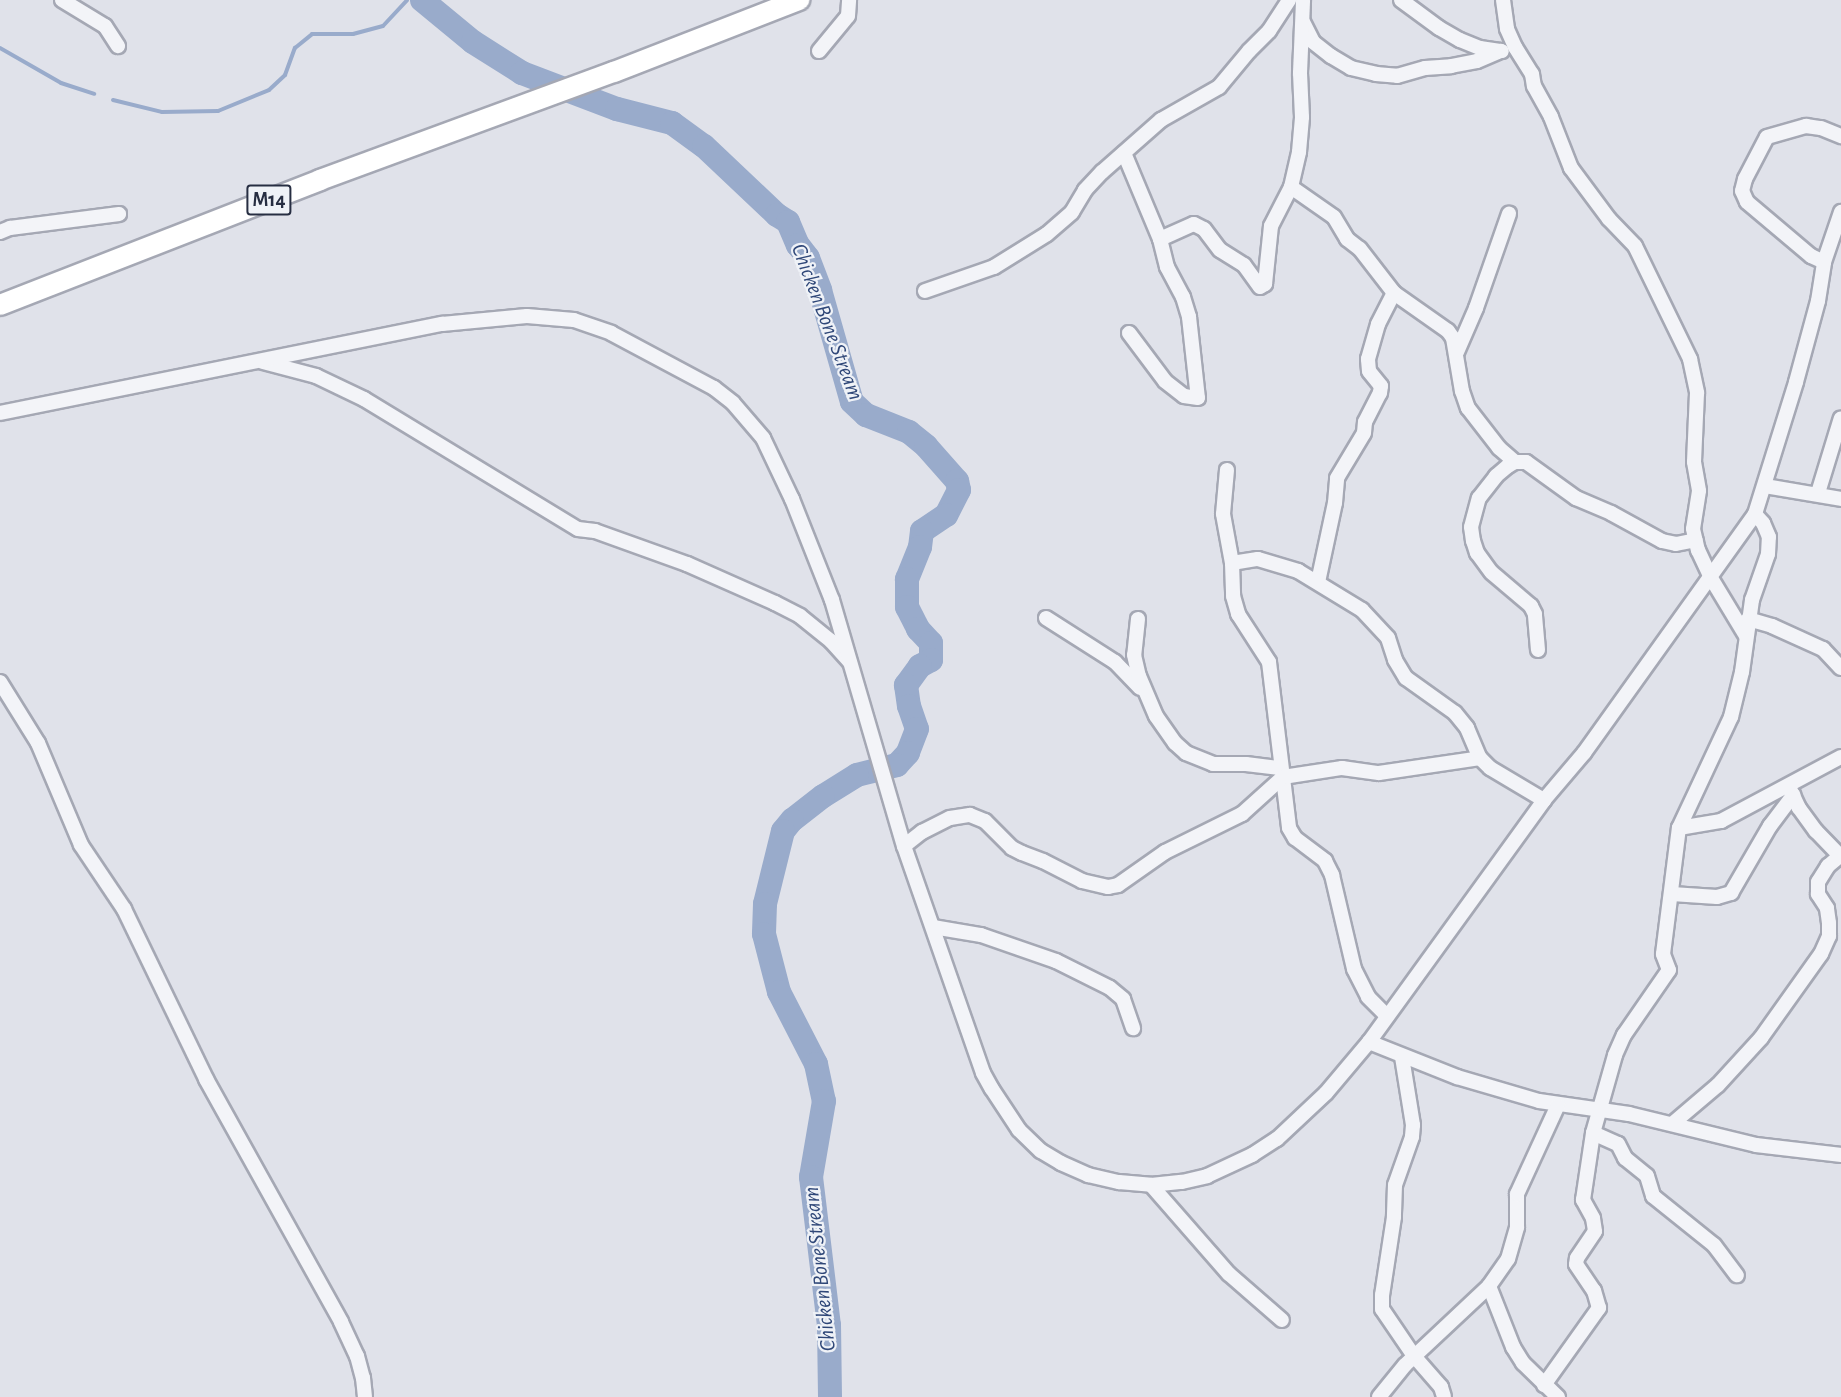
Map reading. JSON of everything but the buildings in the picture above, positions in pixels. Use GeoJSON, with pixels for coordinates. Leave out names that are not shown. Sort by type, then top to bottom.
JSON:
{"type":"FeatureCollection","features":[{"type":"Feature","properties":{"kind":"highway","name":"M14"},"geometry":{"type":"LineString","coordinates":[[0,305],[320,180],[598,79],[799,0]]}},
{"type":"Feature","properties":{"kind":"street"},"geometry":{"type":"LineString","coordinates":[[62,0],[105,26],[118,46]]}},
{"type":"Feature","properties":{"kind":"street"},"geometry":{"type":"LineString","coordinates":[[819,51],[848,16],[849,0]]}},
{"type":"Feature","properties":{"kind":"street"},"geometry":{"type":"LineString","coordinates":[[925,291],[994,267],[1025,250],[1072,212],[1085,190],[1161,120],[1219,87],[1269,31],[1289,0]]}},
{"type":"Feature","properties":{"kind":"street"},"geometry":{"type":"LineString","coordinates":[[1160,238],[1194,224],[1204,229],[1214,244],[1244,265],[1260,287],[1263,287],[1271,226],[1291,187],[1299,152],[1302,117],[1300,73],[1303,0]]}},
{"type":"Feature","properties":{"kind":"street"},"geometry":{"type":"LineString","coordinates":[[1401,0],[1439,28],[1460,40],[1508,50],[1532,74],[1534,86],[1551,117],[1571,168],[1609,219],[1635,246],[1690,359],[1697,393],[1694,462],[1699,491],[1693,529],[1711,578],[1746,636]]}},
{"type":"Feature","properties":{"kind":"street"},"geometry":{"type":"LineString","coordinates":[[1503,0],[1508,50]]}},
{"type":"Feature","properties":{"kind":"street"},"geometry":{"type":"LineString","coordinates":[[1302,20],[1313,42],[1331,56],[1352,68],[1376,74],[1397,76],[1425,68],[1477,61],[1508,50]]}},
{"type":"Feature","properties":{"kind":"street"},"geometry":{"type":"LineString","coordinates":[[1824,262],[1811,256],[1756,210],[1743,197],[1742,190],[1749,170],[1767,137],[1814,126],[1841,136]]}},
{"type":"Feature","properties":{"kind":"street"},"geometry":{"type":"LineString","coordinates":[[1124,153],[1160,238],[1167,267],[1183,297],[1189,317],[1194,387],[1198,398],[1184,396],[1166,381],[1129,333]]}},
{"type":"Feature","properties":{"kind":"street"},"geometry":{"type":"LineString","coordinates":[[1291,187],[1334,218],[1347,238],[1360,249],[1394,293],[1448,331],[1453,338],[1462,390],[1468,408],[1499,448],[1515,462]]}},
{"type":"Feature","properties":{"kind":"street"},"geometry":{"type":"LineString","coordinates":[[0,413],[442,324],[527,316],[552,317],[590,325],[650,352],[714,388],[733,403],[763,438],[792,499],[832,600],[904,846],[983,1073],[1019,1130],[1041,1151],[1061,1163],[1088,1175],[1119,1182],[1151,1185],[1182,1182],[1207,1176],[1277,1139],[1318,1101],[1369,1042],[1544,801],[1584,753],[1755,514],[1818,301],[1824,262],[1841,212]]}},
{"type":"Feature","properties":{"kind":"street"},"geometry":{"type":"LineString","coordinates":[[0,232],[10,228],[119,214]]}},
{"type":"Feature","properties":{"kind":"street"},"geometry":{"type":"LineString","coordinates":[[1456,354],[1476,308],[1509,214]]}},
{"type":"Feature","properties":{"kind":"street"},"geometry":{"type":"LineString","coordinates":[[1318,582],[1335,503],[1336,478],[1364,433],[1365,422],[1380,393],[1381,386],[1369,371],[1368,359],[1378,324],[1394,293]]}},
{"type":"Feature","properties":{"kind":"street"},"geometry":{"type":"LineString","coordinates":[[258,360],[316,376],[364,399],[578,529],[595,531],[687,564],[775,603],[800,616],[831,641],[853,667]]}},
{"type":"Feature","properties":{"kind":"street"},"geometry":{"type":"LineString","coordinates":[[1818,494],[1841,418]]}},
{"type":"Feature","properties":{"kind":"street"},"geometry":{"type":"LineString","coordinates":[[1539,650],[1535,614],[1531,606],[1491,572],[1477,553],[1471,527],[1474,512],[1487,486],[1515,462],[1526,462],[1575,498],[1597,506],[1662,541],[1676,544],[1696,540]]}},
{"type":"Feature","properties":{"kind":"street"},"geometry":{"type":"LineString","coordinates":[[1227,470],[1223,514],[1232,563],[1236,609],[1269,662],[1288,828],[1295,838],[1325,861],[1332,875],[1354,969],[1368,997],[1387,1017]]}},
{"type":"Feature","properties":{"kind":"street"},"geometry":{"type":"LineString","coordinates":[[1765,486],[1841,499]]}},
{"type":"Feature","properties":{"kind":"street"},"geometry":{"type":"LineString","coordinates":[[1544,1385],[1599,1308],[1594,1291],[1576,1264],[1577,1258],[1595,1231],[1593,1218],[1583,1200],[1593,1133],[1624,1035],[1669,970],[1663,954],[1679,828],[1731,717],[1742,672],[1748,619],[1768,554],[1768,537],[1763,523],[1755,514]]}},
{"type":"Feature","properties":{"kind":"street"},"geometry":{"type":"LineString","coordinates":[[1232,563],[1258,559],[1298,571],[1375,621],[1388,638],[1395,660],[1406,678],[1455,713],[1467,728],[1479,758],[1490,768],[1544,801]]}},
{"type":"Feature","properties":{"kind":"street"},"geometry":{"type":"LineString","coordinates":[[1046,618],[1115,662],[1149,699]]}},
{"type":"Feature","properties":{"kind":"street"},"geometry":{"type":"LineString","coordinates":[[1138,619],[1134,655],[1139,676],[1170,736],[1186,753],[1199,760],[1224,766],[1246,764],[1282,772],[1342,768],[1379,773],[1479,758]]}},
{"type":"Feature","properties":{"kind":"street"},"geometry":{"type":"LineString","coordinates":[[1748,619],[1772,626],[1823,649],[1841,668]]}},
{"type":"Feature","properties":{"kind":"street"},"geometry":{"type":"LineString","coordinates":[[0,682],[50,768],[81,844],[124,909],[206,1079],[335,1312],[357,1356],[365,1397]]}},
{"type":"Feature","properties":{"kind":"street"},"geometry":{"type":"LineString","coordinates":[[1679,828],[1703,826],[1721,821],[1791,790],[1841,757]]}},
{"type":"Feature","properties":{"kind":"street"},"geometry":{"type":"LineString","coordinates":[[904,846],[922,832],[950,818],[970,815],[985,821],[1012,848],[1083,881],[1108,887],[1118,885],[1165,852],[1242,814],[1282,772]]}},
{"type":"Feature","properties":{"kind":"street"},"geometry":{"type":"LineString","coordinates":[[1672,1124],[1718,1085],[1761,1038],[1821,954],[1829,936],[1827,908],[1818,894],[1818,882],[1828,866],[1840,856],[1816,831],[1791,790]]}},
{"type":"Feature","properties":{"kind":"street"},"geometry":{"type":"LineString","coordinates":[[1672,894],[1717,897],[1731,893],[1791,790]]}},
{"type":"Feature","properties":{"kind":"street"},"geometry":{"type":"LineString","coordinates":[[933,927],[981,934],[1056,961],[1110,988],[1123,999],[1132,1028]]}},
{"type":"Feature","properties":{"kind":"street"},"geometry":{"type":"LineString","coordinates":[[1369,1042],[1402,1057],[1496,1089],[1558,1105],[1599,1109],[1755,1145],[1841,1155]]}},
{"type":"Feature","properties":{"kind":"street"},"geometry":{"type":"LineString","coordinates":[[1402,1057],[1413,1125],[1412,1137],[1395,1185],[1394,1217],[1382,1309],[1414,1356],[1442,1387],[1444,1397]]}},
{"type":"Feature","properties":{"kind":"street"},"geometry":{"type":"LineString","coordinates":[[1379,1397],[1414,1356],[1489,1286],[1508,1259],[1515,1243],[1518,1194],[1558,1105]]}},
{"type":"Feature","properties":{"kind":"street"},"geometry":{"type":"LineString","coordinates":[[1593,1133],[1618,1144],[1625,1158],[1647,1176],[1653,1196],[1713,1245],[1737,1275]]}},
{"type":"Feature","properties":{"kind":"street"},"geometry":{"type":"LineString","coordinates":[[1151,1185],[1229,1274],[1282,1320]]}},
{"type":"Feature","properties":{"kind":"street"},"geometry":{"type":"LineString","coordinates":[[1489,1286],[1513,1347],[1523,1363],[1558,1397]]}},
{"type":"Feature","properties":{"kind":"waterway"},"geometry":{"type":"LineString","coordinates":[[113,100],[162,112],[218,111],[269,90],[285,75],[295,48],[312,34],[353,34],[383,26],[407,0]]}},
{"type":"Feature","properties":{"kind":"waterway","name":"Chicken Bone Stream"},"geometry":{"type":"LineString","coordinates":[[422,0],[473,42],[522,73],[617,109],[672,123],[704,146],[777,215],[788,222],[798,245],[808,258],[820,290],[852,402],[866,415],[909,432],[926,446],[957,481],[959,490],[946,515],[922,531],[920,547],[907,579],[907,607],[918,629],[931,643],[931,660],[920,666],[906,685],[909,706],[917,729],[908,753],[897,765],[857,775],[823,796],[792,820],[783,831],[765,904],[764,934],[779,992],[816,1064],[824,1101],[811,1177],[829,1325],[830,1397]]}},
{"type":"Feature","properties":{"kind":"waterway"},"geometry":{"type":"LineString","coordinates":[[0,48],[61,83],[94,94]]}}]}
